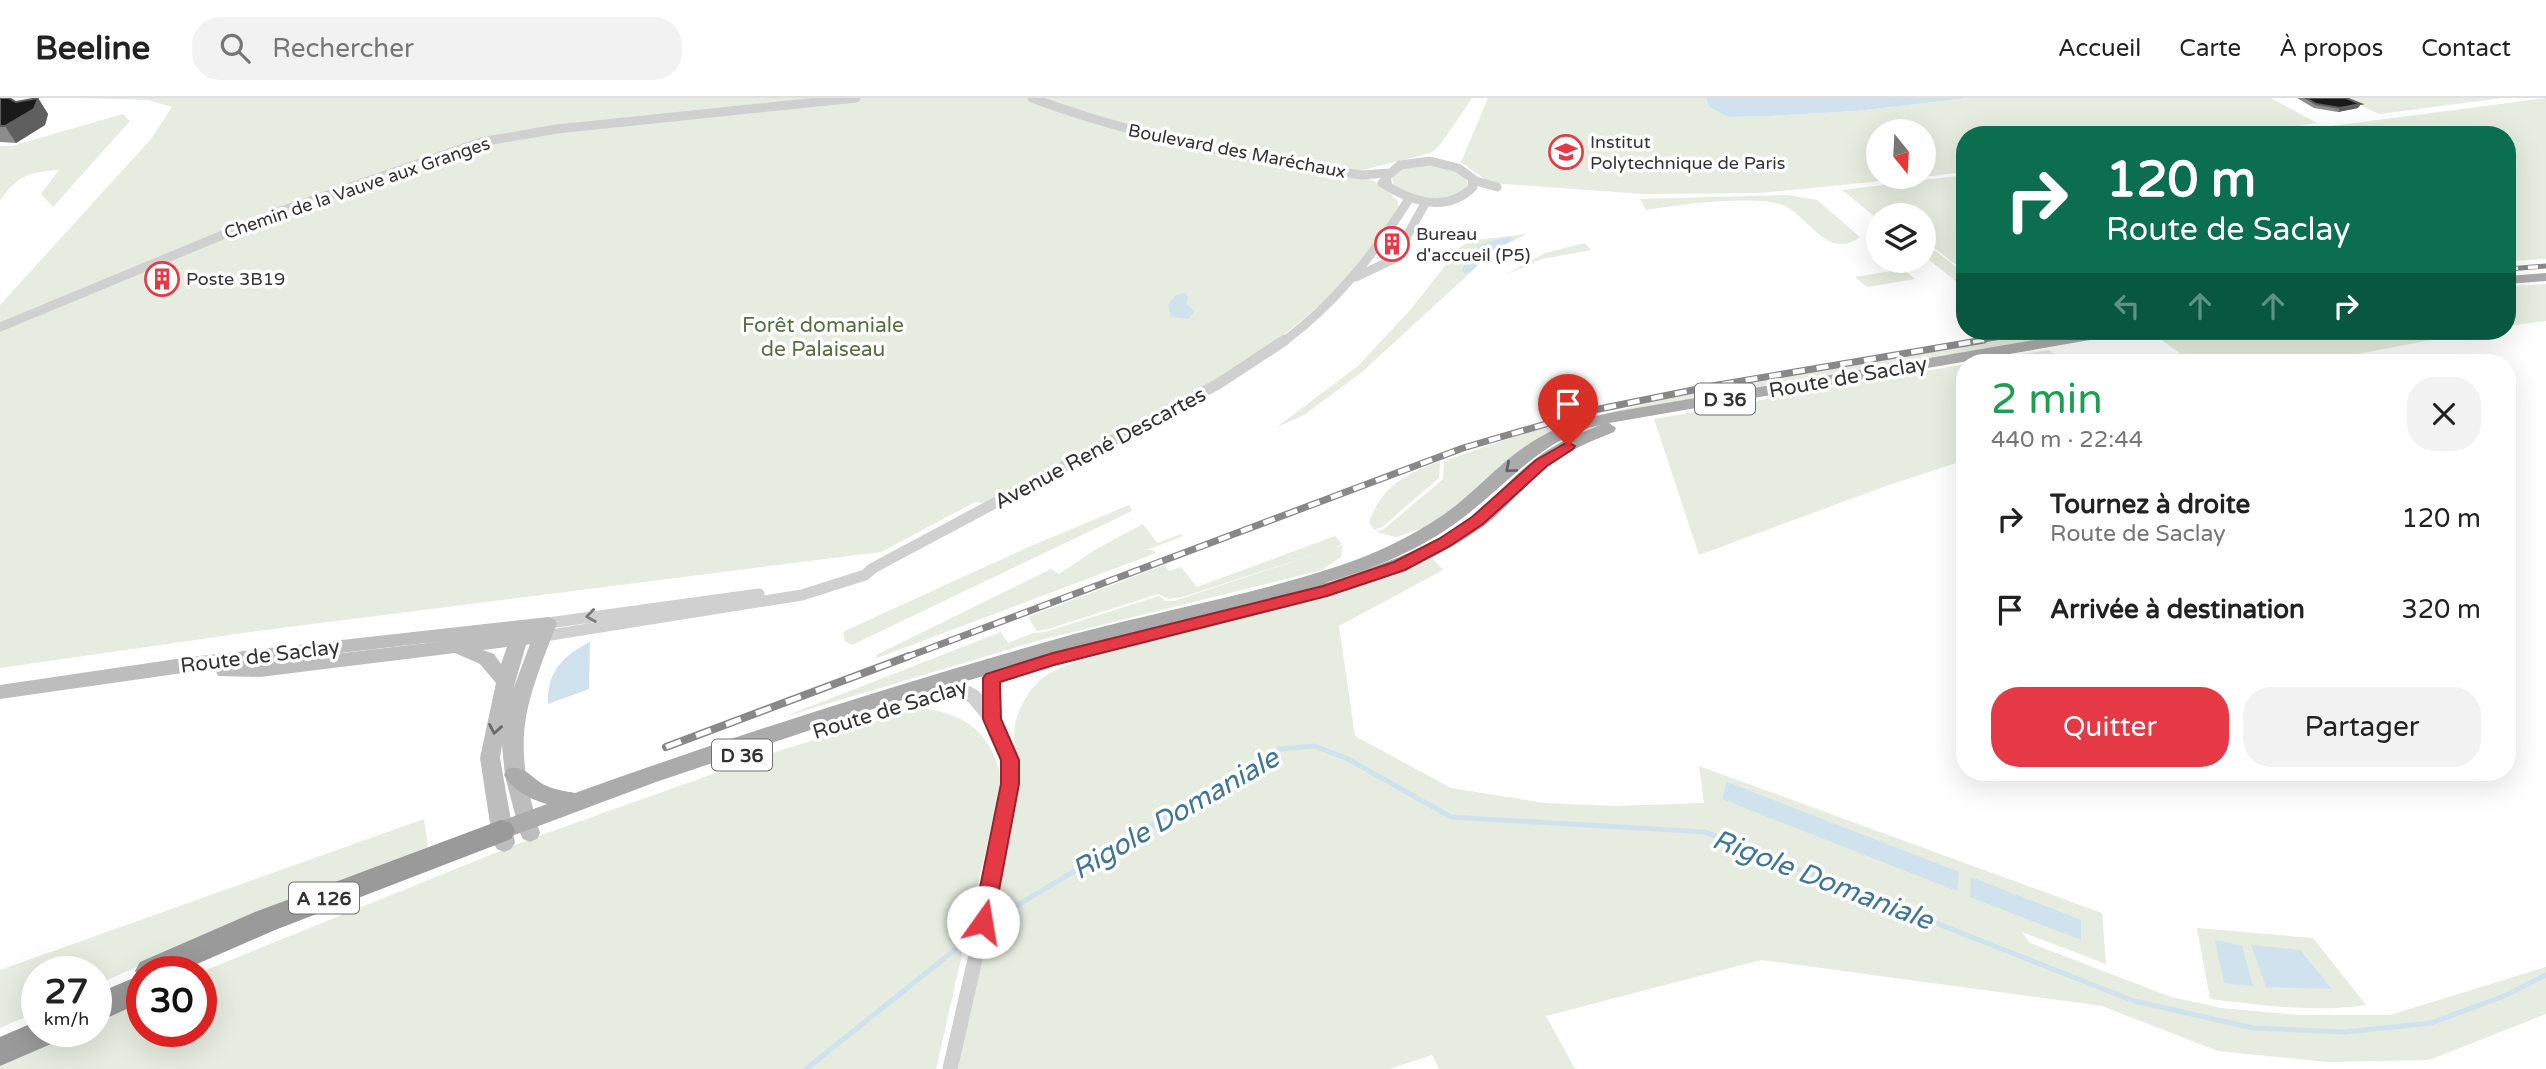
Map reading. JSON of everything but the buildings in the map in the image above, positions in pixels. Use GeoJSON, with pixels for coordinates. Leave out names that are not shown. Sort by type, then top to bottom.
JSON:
{"type":"FeatureCollection","features":[{"type":"Feature","properties":{"kind":"highway","name":"A 126"},"geometry":{"type":"LineString","coordinates":[[184,956],[265,921],[515,832]]}},
{"type":"Feature","properties":{"kind":"highway","name":"A 126"},"geometry":{"type":"LineString","coordinates":[[217,956],[515,832]]}},
{"type":"Feature","properties":{"kind":"highway"},"geometry":{"type":"LineString","coordinates":[[0,1037],[21,1028]]}},
{"type":"Feature","properties":{"kind":"highway"},"geometry":{"type":"LineString","coordinates":[[0,1052],[21,1043]]}},
{"type":"Feature","properties":{"kind":"main road"},"geometry":{"type":"LineString","coordinates":[[2516,279],[2546,277]]}},
{"type":"Feature","properties":{"kind":"main road","name":"Route de Saclay"},"geometry":{"type":"LineString","coordinates":[[1983,354],[2062,340]]}},
{"type":"Feature","properties":{"kind":"main road","name":"Route de Saclay"},"geometry":{"type":"LineString","coordinates":[[515,832],[950,684],[1327,591],[1400,566],[1444,543],[1477,521],[1551,456],[1613,426],[1666,410],[1956,359]]}},
{"type":"Feature","properties":{"kind":"main road"},"geometry":{"type":"LineString","coordinates":[[515,832],[513,728],[531,666],[546,629]]}},
{"type":"Feature","properties":{"kind":"main road","name":"Route de Saclay"},"geometry":{"type":"LineString","coordinates":[[0,692],[116,674],[546,629]]}},
{"type":"Feature","properties":{"kind":"main road"},"geometry":{"type":"LineString","coordinates":[[116,674],[260,670],[455,646],[520,633],[505,682],[490,758],[515,832]]}},
{"type":"Feature","properties":{"kind":"main road"},"geometry":{"type":"LineString","coordinates":[[455,646],[487,659],[505,682]]}},
{"type":"Feature","properties":{"kind":"main road","name":"Route de Saclay"},"geometry":{"type":"LineString","coordinates":[[515,832],[574,802],[843,710],[950,684]]}},
{"type":"Feature","properties":{"kind":"main road"},"geometry":{"type":"LineString","coordinates":[[516,775],[539,793],[574,802]]}},
{"type":"Feature","properties":{"kind":"street","name":"Chemin de la Vauve aux Granges"},"geometry":{"type":"LineString","coordinates":[[0,327],[278,212],[481,142],[557,129],[856,98]]}},
{"type":"Feature","properties":{"kind":"street","name":"Boulevard des Maréchaux"},"geometry":{"type":"LineString","coordinates":[[1032,98],[1084,117],[1179,143],[1364,176],[1409,199]]}},
{"type":"Feature","properties":{"kind":"street","name":"Boulevard des Maréchaux"},"geometry":{"type":"LineString","coordinates":[[1364,176],[1389,173],[1410,163],[1431,162],[1458,167],[1472,179]]}},
{"type":"Feature","properties":{"kind":"street"},"geometry":{"type":"LineString","coordinates":[[1388,186],[1386,177],[1389,173]]}},
{"type":"Feature","properties":{"kind":"street"},"geometry":{"type":"LineString","coordinates":[[1409,199],[1426,202],[1453,200],[1471,191],[1497,187],[1472,179],[1471,191]]}},
{"type":"Feature","properties":{"kind":"street","name":"Avenue René Descartes"},"geometry":{"type":"LineString","coordinates":[[546,629],[802,595],[865,575],[873,568],[1218,384],[1270,351],[1319,312],[1353,279],[1409,199]]}},
{"type":"Feature","properties":{"kind":"street","name":"Avenue René Descartes"},"geometry":{"type":"LineString","coordinates":[[1353,279],[1394,259],[1426,202]]}},
{"type":"Feature","properties":{"kind":"street"},"geometry":{"type":"LineString","coordinates":[[990,672],[992,719]]}},
{"type":"Feature","properties":{"kind":"street"},"geometry":{"type":"LineString","coordinates":[[950,684],[974,697],[992,719],[1010,760],[1009,792],[995,872],[950,1069]]}},
{"type":"Feature","properties":{"kind":"green space","name":"Forêt domaniale de Palaiseau"},"geometry":{"type":"Polygon","coordinates":[[[81,98],[1032,98],[1098,125],[1157,141],[1290,168],[1366,178],[1379,183],[1397,200],[1399,207],[1372,247],[1341,284],[1272,344],[1193,393],[989,504],[975,502],[881,552],[265,630],[0,668],[0,305],[151,139],[172,107],[148,100],[81,98]]]}},
{"type":"Feature","properties":{"kind":"green space"},"geometry":{"type":"Polygon","coordinates":[[[1041,98],[1472,98],[1440,145],[1431,153],[1355,172],[1124,127],[1041,98]]]}},
{"type":"Feature","properties":{"kind":"green space"},"geometry":{"type":"Polygon","coordinates":[[[1488,98],[1706,98],[1709,107],[1728,117],[1856,111],[1969,98],[2271,98],[2317,123],[2295,126],[1956,126],[1956,173],[1936,175],[1936,119],[1866,119],[1866,183],[1760,193],[1644,194],[1490,183],[1461,162],[1488,98]]]}},
{"type":"Feature","properties":{"kind":"green space"},"geometry":{"type":"Polygon","coordinates":[[[2346,98],[2503,98],[2379,114],[2346,98]]]}},
{"type":"Feature","properties":{"kind":"green space"},"geometry":{"type":"Polygon","coordinates":[[[2546,98],[2546,259],[2516,261],[2516,126],[2332,126],[2546,98]]]}},
{"type":"Feature","properties":{"kind":"green space"},"geometry":{"type":"Polygon","coordinates":[[[123,114],[130,121],[53,207],[41,194],[59,170],[25,176],[0,200],[0,146],[12,146],[123,114]]]}},
{"type":"Feature","properties":{"kind":"green space"},"geometry":{"type":"Polygon","coordinates":[[[1430,164],[1458,172],[1468,185],[1461,193],[1443,200],[1422,197],[1393,186],[1392,175],[1405,167],[1430,164]]]}},
{"type":"Feature","properties":{"kind":"green space"},"geometry":{"type":"Polygon","coordinates":[[[1956,176],[1956,265],[1936,249],[1936,203],[1866,203],[1866,209],[1842,190],[1866,187],[1936,189],[1936,179],[1956,176]]]}},
{"type":"Feature","properties":{"kind":"green space"},"geometry":{"type":"Polygon","coordinates":[[[1788,195],[1817,200],[1860,237],[1849,243],[1830,241],[1796,213],[1775,203],[1718,201],[1646,210],[1640,199],[1788,195]]]}},
{"type":"Feature","properties":{"kind":"green space"},"geometry":{"type":"Polygon","coordinates":[[[1527,234],[1496,249],[1362,372],[1304,415],[1277,427],[1358,366],[1411,309],[1460,247],[1475,240],[1527,234]]]}},
{"type":"Feature","properties":{"kind":"green space"},"geometry":{"type":"Polygon","coordinates":[[[1585,243],[1591,250],[1542,259],[1503,276],[1545,253],[1585,243]]]}},
{"type":"Feature","properties":{"kind":"green space"},"geometry":{"type":"Polygon","coordinates":[[[1936,251],[1956,267],[1956,281],[1936,265],[1936,251]]]}},
{"type":"Feature","properties":{"kind":"green space"},"geometry":{"type":"Polygon","coordinates":[[[1879,273],[1908,273],[1915,279],[1867,287],[1855,277],[1879,273]]]}},
{"type":"Feature","properties":{"kind":"green space"},"geometry":{"type":"Polygon","coordinates":[[[2546,284],[2546,321],[2516,325],[2516,286],[2546,284]]]}},
{"type":"Feature","properties":{"kind":"green space"},"geometry":{"type":"Polygon","coordinates":[[[2001,340],[2049,340],[1971,354],[1956,354],[1956,357],[1570,426],[1427,527],[1396,537],[1376,532],[1384,529],[1443,479],[1444,461],[1525,433],[1678,396],[2001,340]]]}},
{"type":"Feature","properties":{"kind":"green space"},"geometry":{"type":"Polygon","coordinates":[[[2161,340],[2431,340],[2358,354],[2181,354],[2161,340]]]}},
{"type":"Feature","properties":{"kind":"green space"},"geometry":{"type":"Polygon","coordinates":[[[2049,350],[2054,354],[2025,354],[2049,350]]]}},
{"type":"Feature","properties":{"kind":"green space"},"geometry":{"type":"Polygon","coordinates":[[[1956,366],[1956,463],[1699,555],[1654,419],[1956,366]]]}},
{"type":"Feature","properties":{"kind":"green space"},"geometry":{"type":"Polygon","coordinates":[[[1440,461],[1439,478],[1382,527],[1374,530],[1369,522],[1388,490],[1416,471],[1440,461]]]}},
{"type":"Feature","properties":{"kind":"green space"},"geometry":{"type":"Polygon","coordinates":[[[1129,505],[1132,511],[852,645],[845,641],[843,632],[847,630],[1024,549],[1129,505]]]}},
{"type":"Feature","properties":{"kind":"green space"},"geometry":{"type":"Polygon","coordinates":[[[1143,524],[1157,543],[1181,534],[1183,536],[1146,550],[1156,553],[877,658],[876,655],[1051,569],[1059,574],[1098,548],[1143,524]]]}},
{"type":"Feature","properties":{"kind":"green space"},"geometry":{"type":"Polygon","coordinates":[[[1335,536],[1342,544],[1334,548],[1186,596],[1169,599],[1158,594],[1045,630],[1037,631],[1028,617],[1165,565],[1169,571],[1181,567],[1197,587],[1335,536]]]}},
{"type":"Feature","properties":{"kind":"green space"},"geometry":{"type":"Polygon","coordinates":[[[1343,545],[1341,557],[1322,570],[1037,641],[783,717],[1001,632],[1008,643],[1033,633],[1045,632],[1159,596],[1166,601],[1174,601],[1343,545]]]}},
{"type":"Feature","properties":{"kind":"green space"},"geometry":{"type":"Polygon","coordinates":[[[1432,558],[1443,570],[1339,626],[1355,736],[1451,788],[1545,803],[1614,806],[1704,803],[1699,766],[2102,913],[2106,964],[2022,932],[2030,943],[2171,997],[2221,1008],[2300,1015],[2390,1015],[2546,967],[2546,1014],[2429,1060],[2328,1062],[2218,1051],[2102,1006],[1761,960],[1546,1016],[1575,1069],[1439,1069],[1432,1055],[1389,1069],[957,1069],[1015,792],[1014,728],[1024,701],[1036,685],[1054,671],[1081,660],[1328,595],[1432,558]]]}},
{"type":"Feature","properties":{"kind":"green space"},"geometry":{"type":"Polygon","coordinates":[[[920,708],[964,721],[976,729],[992,752],[1001,783],[936,1069],[0,1069],[0,1063],[35,1047],[112,1047],[112,1012],[126,1005],[126,1047],[217,1047],[217,966],[530,839],[778,751],[920,708]]]}},
{"type":"Feature","properties":{"kind":"green space"},"geometry":{"type":"Polygon","coordinates":[[[424,819],[428,847],[238,922],[161,956],[126,956],[126,972],[112,978],[112,956],[39,956],[424,819]]]}},
{"type":"Feature","properties":{"kind":"green space"},"geometry":{"type":"Polygon","coordinates":[[[2197,928],[2313,938],[2366,1005],[2308,1008],[2210,999],[2197,928]]]}},
{"type":"Feature","properties":{"kind":"green space"},"geometry":{"type":"Polygon","coordinates":[[[21,963],[21,1019],[0,1028],[0,970],[21,963]]]}},
{"type":"Feature","properties":{"kind":"water"},"geometry":{"type":"Polygon","coordinates":[[[1706,98],[1969,98],[1856,111],[1728,117],[1709,107],[1706,98]]]}},
{"type":"Feature","properties":{"kind":"water"},"geometry":{"type":"Polygon","coordinates":[[[1510,237],[1514,240],[1496,248],[1470,272],[1464,274],[1462,270],[1475,249],[1486,243],[1510,237]]]}},
{"type":"Feature","properties":{"kind":"water"},"geometry":{"type":"Polygon","coordinates":[[[1185,293],[1188,297],[1186,304],[1195,311],[1188,319],[1171,317],[1168,304],[1176,295],[1185,293]]]}},
{"type":"Feature","properties":{"kind":"water"},"geometry":{"type":"Polygon","coordinates":[[[590,642],[589,689],[548,704],[550,683],[558,666],[571,653],[590,642]]]}},
{"type":"Feature","properties":{"kind":"water"},"geometry":{"type":"Polygon","coordinates":[[[1727,782],[1959,872],[1957,891],[1722,799],[1727,782]]]}},
{"type":"Feature","properties":{"kind":"water"},"geometry":{"type":"Polygon","coordinates":[[[1971,877],[2081,920],[2081,940],[1970,897],[1971,877]]]}},
{"type":"Feature","properties":{"kind":"water"},"geometry":{"type":"Polygon","coordinates":[[[2215,940],[2242,946],[2253,986],[2224,983],[2215,940]]]}},
{"type":"Feature","properties":{"kind":"water"},"geometry":{"type":"Polygon","coordinates":[[[2251,945],[2300,950],[2332,989],[2266,987],[2251,945]]]}},
{"type":"Feature","properties":{"kind":"waterway","name":"Rigole Domaniale"},"geometry":{"type":"LineString","coordinates":[[1009,910],[1280,749],[1314,746],[1346,758],[1451,817],[1705,832],[2134,1001],[2253,1028],[2345,1032],[2431,1023],[2504,996],[2546,975]]}},
{"type":"Feature","properties":{"kind":"waterway","name":"Rigole Domaniale"},"geometry":{"type":"LineString","coordinates":[[806,1069],[956,949]]}},
{"type":"Feature","properties":{"kind":"railway"},"geometry":{"type":"LineString","coordinates":[[2516,268],[2546,266]]}},
{"type":"Feature","properties":{"kind":"railway"},"geometry":{"type":"LineString","coordinates":[[904,658],[1463,448],[1594,410],[1718,385],[1984,340]]}},
{"type":"Feature","properties":{"kind":"railway"},"geometry":{"type":"LineString","coordinates":[[1973,342],[1984,340]]}},
{"type":"Feature","properties":{"kind":"railway"},"geometry":{"type":"LineString","coordinates":[[666,747],[909,656]]}},
{"type":"Feature","properties":{"kind":"place","name":"Institut Polytechnique de Paris"},"geometry":{"type":"Point","coordinates":[1566,152]}},
{"type":"Feature","properties":{"kind":"place","name":"Bureau d'accueil (P5)"},"geometry":{"type":"Point","coordinates":[1392,244]}},
{"type":"Feature","properties":{"kind":"place","name":"Poste 3B19"},"geometry":{"type":"Point","coordinates":[162,279]}},
{"type":"Feature","properties":{"kind":"route"},"geometry":{"type":"LineString","coordinates":[[983,922],[995,872],[1010,784],[1010,760],[992,719],[992,678],[1053,659],[1327,591],[1400,566],[1444,543],[1477,521],[1541,463],[1568,446]]}}]}
